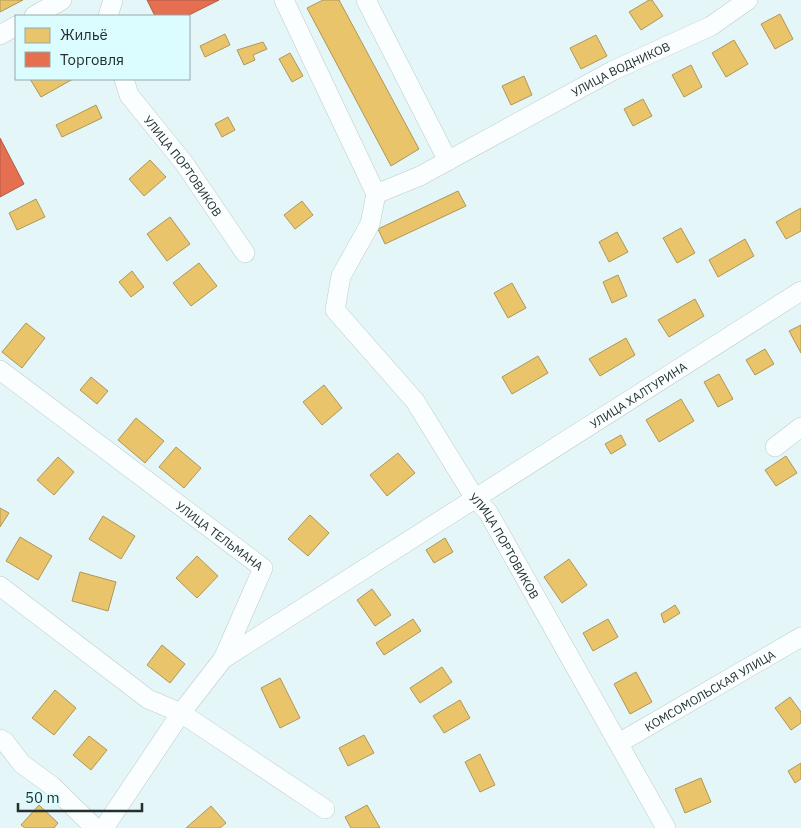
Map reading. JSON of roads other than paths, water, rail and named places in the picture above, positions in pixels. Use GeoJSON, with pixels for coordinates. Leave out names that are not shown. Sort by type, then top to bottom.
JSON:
{"type":"FeatureCollection","features":[{"type":"Feature","properties":{"kind":"street"},"geometry":{"type":"LineString","coordinates":[[36,15],[62,0]]}},
{"type":"Feature","properties":{"kind":"street"},"geometry":{"type":"LineString","coordinates":[[108,15],[113,0]]}},
{"type":"Feature","properties":{"kind":"street"},"geometry":{"type":"LineString","coordinates":[[284,0],[376,194]]}},
{"type":"Feature","properties":{"kind":"street"},"geometry":{"type":"LineString","coordinates":[[366,0],[448,161]]}},
{"type":"Feature","properties":{"kind":"street","name":"УЛИЦА ВОДНИКОВ"},"geometry":{"type":"LineString","coordinates":[[376,194],[420,176],[612,71],[711,26],[748,0]]}},
{"type":"Feature","properties":{"kind":"street"},"geometry":{"type":"LineString","coordinates":[[0,36],[15,27]]}},
{"type":"Feature","properties":{"kind":"street","name":"УЛИЦА ПОРТОВИКОВ"},"geometry":{"type":"LineString","coordinates":[[124,80],[129,95],[184,163],[245,253]]}},
{"type":"Feature","properties":{"kind":"street","name":"УЛИЦА ПОРТОВИКОВ"},"geometry":{"type":"LineString","coordinates":[[376,194],[370,224],[342,276],[335,310],[414,402],[474,497],[488,512],[666,828]]}},
{"type":"Feature","properties":{"kind":"street","name":"УЛИЦА ХАЛТУРИНА"},"geometry":{"type":"LineString","coordinates":[[223,659],[474,497],[801,291]]}},
{"type":"Feature","properties":{"kind":"street","name":"УЛИЦА ТЕЛЬМАНА"},"geometry":{"type":"LineString","coordinates":[[0,370],[263,568],[223,659],[181,713],[104,828]]}},
{"type":"Feature","properties":{"kind":"street"},"geometry":{"type":"LineString","coordinates":[[775,447],[801,427]]}},
{"type":"Feature","properties":{"kind":"street"},"geometry":{"type":"LineString","coordinates":[[0,586],[148,699],[181,713],[325,809]]}},
{"type":"Feature","properties":{"kind":"street","name":"КОМСОМОЛЬСКАЯ УЛИЦА"},"geometry":{"type":"LineString","coordinates":[[619,743],[801,637]]}},
{"type":"Feature","properties":{"kind":"street"},"geometry":{"type":"LineString","coordinates":[[0,739],[5,742],[22,764],[51,785],[95,828]]}}]}
